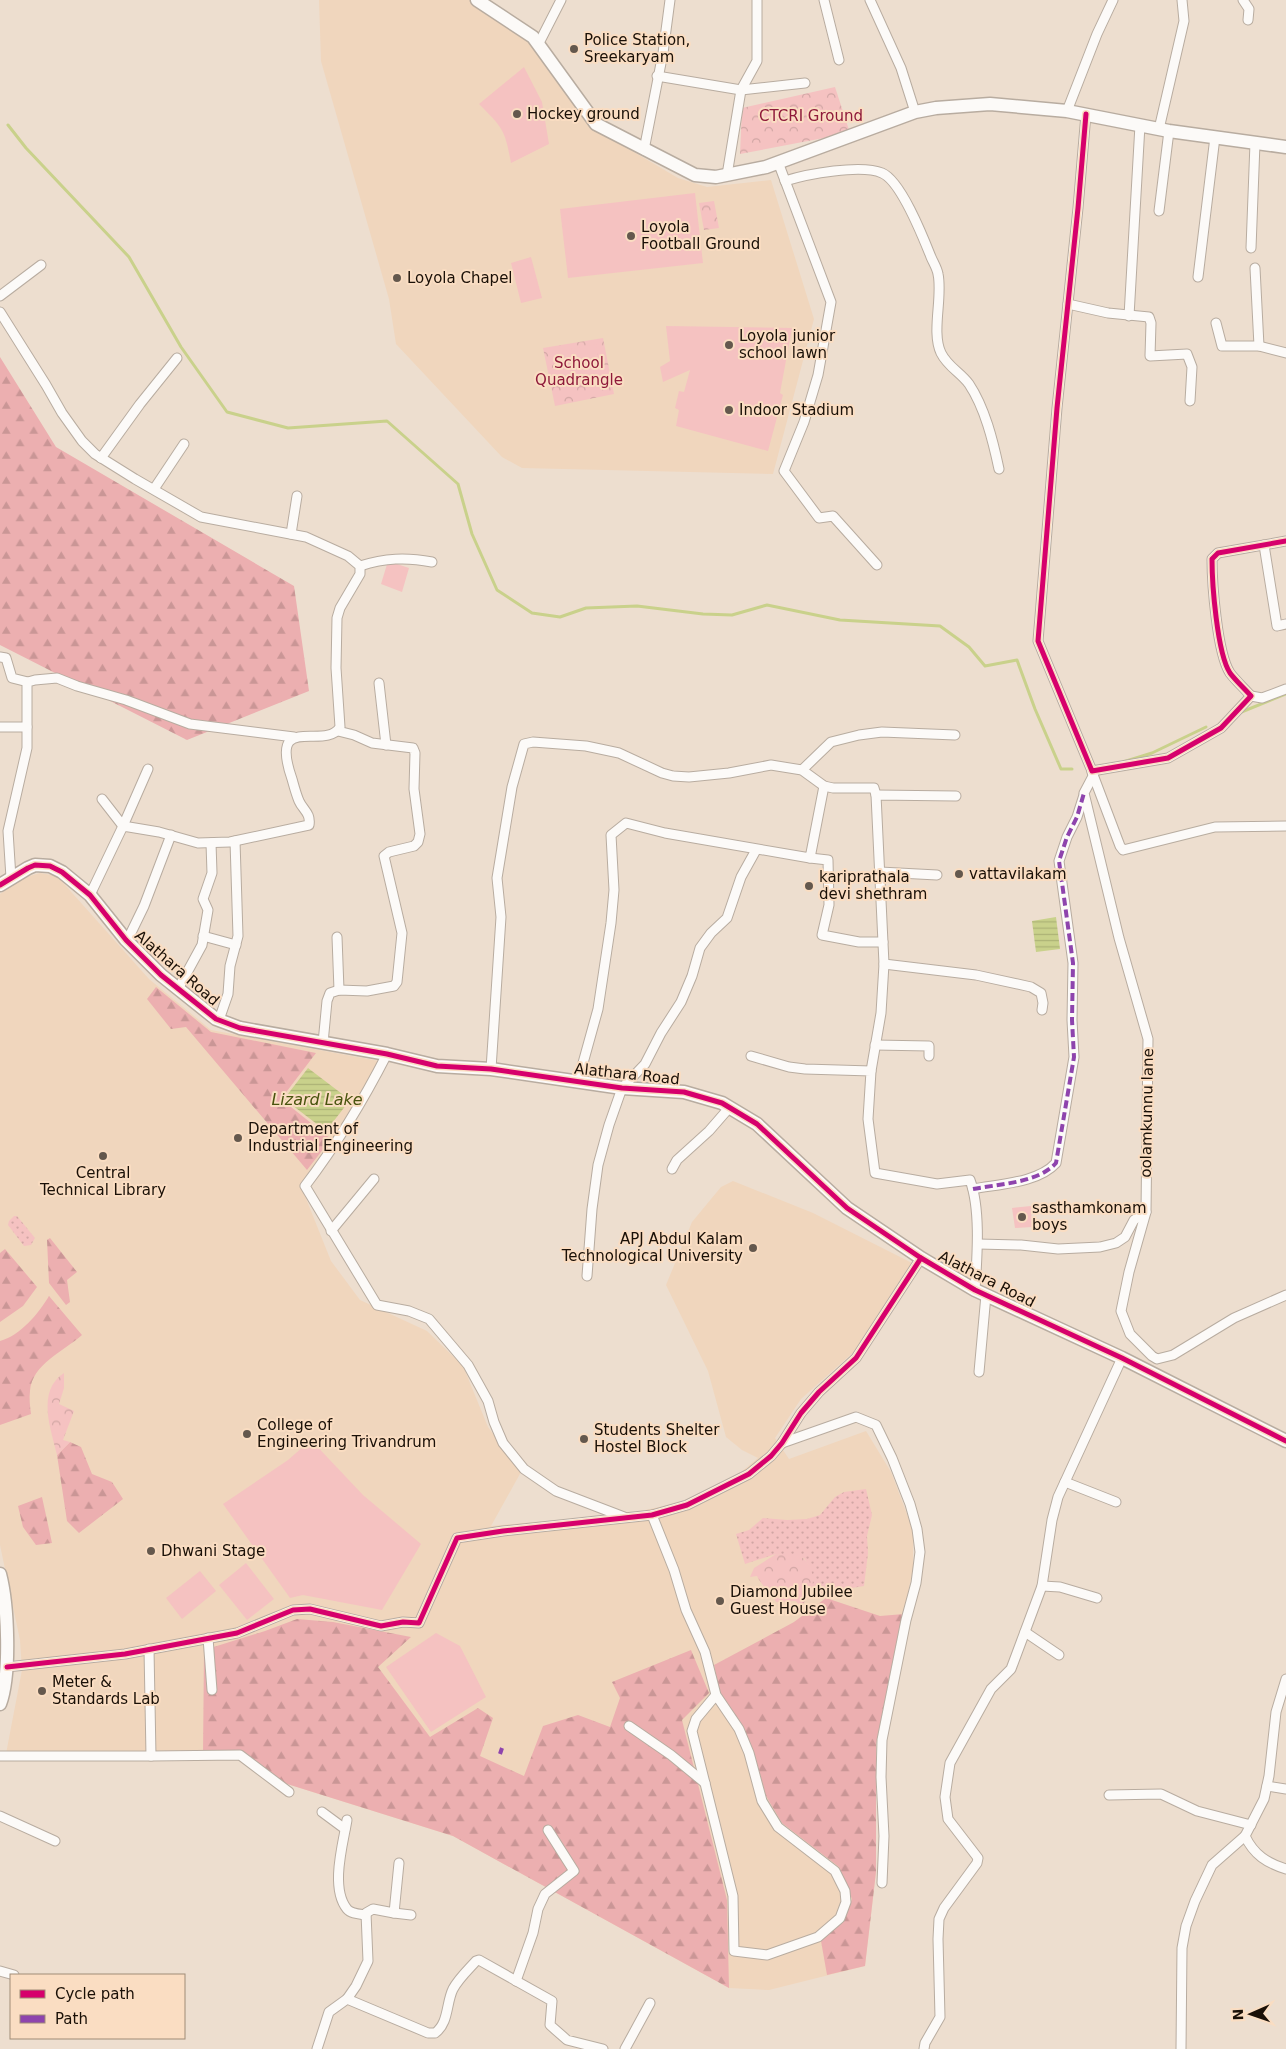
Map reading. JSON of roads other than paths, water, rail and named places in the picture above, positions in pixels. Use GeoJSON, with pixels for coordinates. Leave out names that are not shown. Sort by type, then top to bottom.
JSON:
{"type":"FeatureCollection","features":[{"type":"Feature","properties":{"kind":"street"},"geometry":{"type":"LineString","coordinates":[[477,0],[532,37],[596,124],[695,175],[716,177],[766,167],[915,112],[936,108],[990,104],[1067,111],[1164,130],[1286,147]]}},
{"type":"Feature","properties":{"kind":"street"},"geometry":{"type":"LineString","coordinates":[[538,45],[561,0]]}},
{"type":"Feature","properties":{"kind":"street"},"geometry":{"type":"LineString","coordinates":[[644,150],[663,53],[670,0]]}},
{"type":"Feature","properties":{"kind":"street"},"geometry":{"type":"LineString","coordinates":[[728,175],[741,90],[757,61],[757,0]]}},
{"type":"Feature","properties":{"kind":"street"},"geometry":{"type":"LineString","coordinates":[[824,0],[839,60]]}},
{"type":"Feature","properties":{"kind":"street"},"geometry":{"type":"LineString","coordinates":[[870,0],[901,68],[915,112]]}},
{"type":"Feature","properties":{"kind":"street"},"geometry":{"type":"LineString","coordinates":[[1067,111],[1097,34],[1113,0]]}},
{"type":"Feature","properties":{"kind":"street"},"geometry":{"type":"LineString","coordinates":[[1159,211],[1164,130],[1184,21],[1182,0]]}},
{"type":"Feature","properties":{"kind":"street"},"geometry":{"type":"LineString","coordinates":[[1243,0],[1249,9],[1248,20]]}},
{"type":"Feature","properties":{"kind":"street"},"geometry":{"type":"LineString","coordinates":[[657,76],[741,90],[805,83]]}},
{"type":"Feature","properties":{"kind":"street"},"geometry":{"type":"LineString","coordinates":[[1086,114],[1057,408],[1038,641],[1092,773],[1107,815],[1123,850],[1215,827],[1286,826]]}},
{"type":"Feature","properties":{"kind":"street"},"geometry":{"type":"LineString","coordinates":[[1129,316],[1140,125]]}},
{"type":"Feature","properties":{"kind":"street"},"geometry":{"type":"LineString","coordinates":[[1198,277],[1215,137]]}},
{"type":"Feature","properties":{"kind":"street"},"geometry":{"type":"LineString","coordinates":[[1251,248],[1255,143]]}},
{"type":"Feature","properties":{"kind":"street"},"geometry":{"type":"LineString","coordinates":[[778,162],[830,302],[818,375],[804,422],[784,471],[819,518],[833,516],[877,565]]}},
{"type":"Feature","properties":{"kind":"street"},"geometry":{"type":"LineString","coordinates":[[785,181],[806,174],[863,170],[883,173],[892,180],[918,224],[938,272],[937,326],[940,352],[951,368],[968,382],[978,399],[1000,469]]}},
{"type":"Feature","properties":{"kind":"street"},"geometry":{"type":"LineString","coordinates":[[0,296],[41,265]]}},
{"type":"Feature","properties":{"kind":"street"},"geometry":{"type":"LineString","coordinates":[[1255,268],[1259,346]]}},
{"type":"Feature","properties":{"kind":"street"},"geometry":{"type":"LineString","coordinates":[[1068,304],[1129,316],[1145,316],[1150,319],[1150,356],[1187,354],[1192,367],[1190,401]]}},
{"type":"Feature","properties":{"kind":"street"},"geometry":{"type":"LineString","coordinates":[[0,312],[62,413],[82,441],[101,458],[202,518],[306,537],[347,555],[360,566],[360,574],[340,608],[337,618],[336,668],[341,721],[338,731]]}},
{"type":"Feature","properties":{"kind":"street"},"geometry":{"type":"LineString","coordinates":[[1216,322],[1222,346],[1259,346],[1286,353]]}},
{"type":"Feature","properties":{"kind":"street"},"geometry":{"type":"LineString","coordinates":[[101,458],[140,404],[177,358]]}},
{"type":"Feature","properties":{"kind":"street"},"geometry":{"type":"LineString","coordinates":[[154,489],[184,444]]}},
{"type":"Feature","properties":{"kind":"street"},"geometry":{"type":"LineString","coordinates":[[291,534],[298,496]]}},
{"type":"Feature","properties":{"kind":"street"},"geometry":{"type":"LineString","coordinates":[[1286,541],[1218,553],[1212,561],[1217,629],[1230,672],[1251,696],[1262,698],[1286,689]]}},
{"type":"Feature","properties":{"kind":"street"},"geometry":{"type":"LineString","coordinates":[[1264,545],[1277,626],[1286,624]]}},
{"type":"Feature","properties":{"kind":"street"},"geometry":{"type":"LineString","coordinates":[[360,566],[378,560],[412,558],[432,562]]}},
{"type":"Feature","properties":{"kind":"street"},"geometry":{"type":"LineString","coordinates":[[0,657],[6,658],[12,678],[28,682],[57,678],[76,686],[126,700],[190,724],[294,737],[325,735],[338,731],[354,735],[372,743],[412,748],[414,750],[414,789],[420,834],[418,842],[414,846],[389,852],[384,856],[402,933],[398,978],[394,986],[367,991],[338,990],[330,993],[323,1043]]}},
{"type":"Feature","properties":{"kind":"street"},"geometry":{"type":"LineString","coordinates":[[5,882],[8,831],[27,748],[28,682]]}},
{"type":"Feature","properties":{"kind":"street"},"geometry":{"type":"LineString","coordinates":[[379,683],[386,745]]}},
{"type":"Feature","properties":{"kind":"street"},"geometry":{"type":"LineString","coordinates":[[1092,773],[1168,758],[1221,728],[1251,696]]}},
{"type":"Feature","properties":{"kind":"street"},"geometry":{"type":"LineString","coordinates":[[0,727],[27,727]]}},
{"type":"Feature","properties":{"kind":"street"},"geometry":{"type":"LineString","coordinates":[[802,770],[831,742],[859,735],[882,732],[955,735]]}},
{"type":"Feature","properties":{"kind":"street"},"geometry":{"type":"LineString","coordinates":[[102,799],[123,826],[171,835],[198,843],[235,841],[309,825],[308,813],[300,803],[286,754],[289,743],[294,737]]}},
{"type":"Feature","properties":{"kind":"street"},"geometry":{"type":"LineString","coordinates":[[491,1069],[500,917],[497,878],[512,787],[524,744],[533,742],[586,746],[619,753],[662,773],[673,776],[729,773],[770,765],[802,770],[824,786],[833,788],[874,788],[876,796],[884,964],[880,1013],[871,1071],[868,1118],[875,1173],[937,1184],[970,1180],[973,1189],[978,1244],[980,1292],[979,1372]]}},
{"type":"Feature","properties":{"kind":"street"},"geometry":{"type":"LineString","coordinates":[[90,895],[148,769]]}},
{"type":"Feature","properties":{"kind":"street"},"geometry":{"type":"LineString","coordinates":[[973,1189],[1037,1177],[1049,1171],[1056,1163],[1074,1057],[1072,1020],[1073,963],[1059,861],[1092,773]]}},
{"type":"Feature","properties":{"kind":"street"},"geometry":{"type":"LineString","coordinates":[[810,858],[824,786]]}},
{"type":"Feature","properties":{"kind":"street","name":"oolamkunnu lane"},"geometry":{"type":"LineString","coordinates":[[1084,793],[1119,938],[1148,1039],[1146,1212],[1128,1272],[1121,1311],[1130,1334],[1152,1356],[1157,1359],[1167,1357],[1234,1318],[1286,1295]]}},
{"type":"Feature","properties":{"kind":"street"},"geometry":{"type":"LineString","coordinates":[[876,796],[956,796]]}},
{"type":"Feature","properties":{"kind":"street"},"geometry":{"type":"LineString","coordinates":[[578,1082],[598,1009],[611,923],[614,890],[611,835],[626,823],[665,833],[756,850],[828,860],[829,905],[822,936],[859,942],[883,942]]}},
{"type":"Feature","properties":{"kind":"street"},"geometry":{"type":"LineString","coordinates":[[127,941],[144,906],[171,835]]}},
{"type":"Feature","properties":{"kind":"street"},"geometry":{"type":"LineString","coordinates":[[219,1020],[228,994],[230,966],[238,936],[235,841]]}},
{"type":"Feature","properties":{"kind":"street"},"geometry":{"type":"LineString","coordinates":[[178,990],[202,945],[208,910],[203,899],[212,873],[211,843]]}},
{"type":"Feature","properties":{"kind":"street"},"geometry":{"type":"LineString","coordinates":[[587,1276],[598,1165],[622,1088],[645,1064],[661,1033],[681,1002],[692,976],[700,948],[711,933],[727,918],[741,877],[756,850]]}},
{"type":"Feature","properties":{"kind":"street","name":"Alathara Road"},"geometry":{"type":"LineString","coordinates":[[5,882],[28,868],[47,865],[72,878],[90,895],[127,941],[178,990],[219,1020],[240,1028],[387,1054],[437,1066],[491,1069],[622,1088],[684,1092],[714,1100],[757,1124],[847,1208],[921,1258],[980,1292],[1122,1358],[1286,1441]]}},
{"type":"Feature","properties":{"kind":"street"},"geometry":{"type":"LineString","coordinates":[[880,872],[938,875]]}},
{"type":"Feature","properties":{"kind":"street"},"geometry":{"type":"LineString","coordinates":[[204,936],[236,945]]}},
{"type":"Feature","properties":{"kind":"street"},"geometry":{"type":"LineString","coordinates":[[337,937],[338,990]]}},
{"type":"Feature","properties":{"kind":"street"},"geometry":{"type":"LineString","coordinates":[[884,964],[976,975],[1031,987],[1041,993],[1042,1010]]}},
{"type":"Feature","properties":{"kind":"street"},"geometry":{"type":"LineString","coordinates":[[875,1045],[929,1046],[929,1056]]}},
{"type":"Feature","properties":{"kind":"street"},"geometry":{"type":"LineString","coordinates":[[387,1054],[360,1106],[332,1151],[306,1186],[331,1231],[377,1305],[409,1311],[429,1319],[468,1365],[488,1401],[494,1422],[503,1442],[524,1469],[556,1491],[627,1518]]}},
{"type":"Feature","properties":{"kind":"street"},"geometry":{"type":"LineString","coordinates":[[751,1056],[789,1067],[805,1069],[871,1071]]}},
{"type":"Feature","properties":{"kind":"street"},"geometry":{"type":"LineString","coordinates":[[672,1169],[677,1160],[709,1131],[729,1108]]}},
{"type":"Feature","properties":{"kind":"street"},"geometry":{"type":"LineString","coordinates":[[331,1231],[374,1179]]}},
{"type":"Feature","properties":{"kind":"street"},"geometry":{"type":"LineString","coordinates":[[978,1244],[1021,1245],[1058,1249],[1100,1247],[1116,1243],[1125,1237],[1134,1220],[1146,1212]]}},
{"type":"Feature","properties":{"kind":"street"},"geometry":{"type":"LineString","coordinates":[[7,1667],[149,1649],[208,1638],[248,1630],[293,1610],[310,1609],[382,1626],[404,1622],[419,1622],[457,1538],[503,1531],[652,1515],[687,1506],[749,1474],[771,1456],[818,1392],[856,1358],[921,1258]]}},
{"type":"Feature","properties":{"kind":"street"},"geometry":{"type":"LineString","coordinates":[[924,2049],[925,2043],[940,2017],[939,1919],[944,1908],[977,1863],[978,1858],[948,1819],[945,1797],[950,1763],[991,1689],[1011,1669],[1042,1586],[1052,1520],[1058,1497],[1122,1358]]}},
{"type":"Feature","properties":{"kind":"street"},"geometry":{"type":"LineString","coordinates":[[782,1443],[856,1417],[876,1425],[892,1458],[917,1529],[920,1552],[916,1583],[906,1620],[882,1740],[881,1777],[884,1836],[882,1883]]}},
{"type":"Feature","properties":{"kind":"street"},"geometry":{"type":"LineString","coordinates":[[1065,1482],[1116,1502]]}},
{"type":"Feature","properties":{"kind":"street"},"geometry":{"type":"LineString","coordinates":[[652,1515],[674,1570],[686,1610],[705,1652],[716,1695],[739,1729],[749,1753],[762,1801],[778,1827],[835,1871],[845,1890],[846,1902],[840,1918],[818,1937],[767,1954],[734,1951],[733,1896],[692,1731],[696,1719],[716,1695]]}},
{"type":"Feature","properties":{"kind":"street"},"geometry":{"type":"LineString","coordinates":[[0,1574],[7,1667],[4,1693],[0,1704]]}},
{"type":"Feature","properties":{"kind":"street"},"geometry":{"type":"LineString","coordinates":[[1042,1586],[1060,1587],[1097,1598]]}},
{"type":"Feature","properties":{"kind":"street"},"geometry":{"type":"LineString","coordinates":[[1025,1632],[1059,1655]]}},
{"type":"Feature","properties":{"kind":"street"},"geometry":{"type":"LineString","coordinates":[[208,1638],[212,1690]]}},
{"type":"Feature","properties":{"kind":"street"},"geometry":{"type":"LineString","coordinates":[[149,1649],[151,1756]]}},
{"type":"Feature","properties":{"kind":"street"},"geometry":{"type":"LineString","coordinates":[[1181,2049],[1182,1948],[1186,1926],[1212,1864],[1245,1836],[1264,1799],[1276,1712],[1286,1679]]}},
{"type":"Feature","properties":{"kind":"street"},"geometry":{"type":"LineString","coordinates":[[630,1726],[671,1755],[705,1784]]}},
{"type":"Feature","properties":{"kind":"street"},"geometry":{"type":"LineString","coordinates":[[0,1756],[240,1755],[289,1792]]}},
{"type":"Feature","properties":{"kind":"street"},"geometry":{"type":"LineString","coordinates":[[1267,1786],[1286,1789]]}},
{"type":"Feature","properties":{"kind":"street"},"geometry":{"type":"LineString","coordinates":[[1109,1795],[1161,1794],[1197,1811],[1251,1825]]}},
{"type":"Feature","properties":{"kind":"street"},"geometry":{"type":"LineString","coordinates":[[322,1812],[346,1824],[338,1871],[341,1890],[347,1909],[366,1915]]}},
{"type":"Feature","properties":{"kind":"street"},"geometry":{"type":"LineString","coordinates":[[0,1816],[55,1842]]}},
{"type":"Feature","properties":{"kind":"street"},"geometry":{"type":"LineString","coordinates":[[516,1981],[533,1933],[538,1910],[545,1894],[574,1871],[548,1830]]}},
{"type":"Feature","properties":{"kind":"street"},"geometry":{"type":"LineString","coordinates":[[1245,1836],[1251,1849],[1260,1857],[1286,1870]]}},
{"type":"Feature","properties":{"kind":"street"},"geometry":{"type":"LineString","coordinates":[[394,1913],[399,1863]]}},
{"type":"Feature","properties":{"kind":"street"},"geometry":{"type":"LineString","coordinates":[[317,2049],[329,2012],[347,1999],[356,1986],[368,1960],[367,1911],[373,1909],[412,1915]]}},
{"type":"Feature","properties":{"kind":"street"},"geometry":{"type":"LineString","coordinates":[[347,1999],[428,2033],[436,2033],[440,2030],[446,2018],[451,1994],[456,1984],[476,1961],[482,1961],[552,2001],[550,2025],[567,2040],[603,2049]]}},
{"type":"Feature","properties":{"kind":"street"},"geometry":{"type":"LineString","coordinates":[[625,2049],[650,2003]]}},
{"type":"Feature","properties":{"kind":"water"},"geometry":{"type":"Polygon","coordinates":[[[1056,917],[1060,949],[1036,952],[1032,921],[1056,917]]]}},
{"type":"Feature","properties":{"kind":"water","name":"Lizard Lake"},"geometry":{"type":"Polygon","coordinates":[[[308,1068],[350,1100],[326,1131],[284,1099],[308,1068]]]}},
{"type":"Feature","properties":{"kind":"waterway"},"geometry":{"type":"LineString","coordinates":[[8,125],[26,148],[129,257],[181,347],[227,412],[288,428],[387,421],[458,484],[472,534],[497,590],[532,613],[560,617],[586,608],[637,606],[703,614],[732,615],[767,605],[840,620],[940,626],[969,647],[985,666],[1017,660],[1035,709],[1061,769],[1072,769]]}},
{"type":"Feature","properties":{"kind":"waterway"},"geometry":{"type":"LineString","coordinates":[[1239,713],[1286,694]]}},
{"type":"Feature","properties":{"kind":"waterway"},"geometry":{"type":"LineString","coordinates":[[1123,762],[1152,753],[1206,727]]}},
{"type":"Feature","properties":{"kind":"place","name":"Police Station, Sreekaryam"},"geometry":{"type":"Point","coordinates":[574,49]}},
{"type":"Feature","properties":{"kind":"place","name":"Hockey ground"},"geometry":{"type":"Point","coordinates":[517,114]}},
{"type":"Feature","properties":{"kind":"place","name":"Loyola Football Ground"},"geometry":{"type":"Point","coordinates":[631,236]}},
{"type":"Feature","properties":{"kind":"place","name":"Loyola Chapel"},"geometry":{"type":"Point","coordinates":[397,278]}},
{"type":"Feature","properties":{"kind":"place","name":"Loyola junior school lawn"},"geometry":{"type":"Point","coordinates":[729,345]}},
{"type":"Feature","properties":{"kind":"place","name":"Indoor Stadium"},"geometry":{"type":"Point","coordinates":[729,410]}},
{"type":"Feature","properties":{"kind":"place","name":"vattavilakam"},"geometry":{"type":"Point","coordinates":[959,874]}},
{"type":"Feature","properties":{"kind":"place","name":"kariprathala devi shethram"},"geometry":{"type":"Point","coordinates":[809,886]}},
{"type":"Feature","properties":{"kind":"place","name":"Department of Industrial Engineering"},"geometry":{"type":"Point","coordinates":[238,1138]}},
{"type":"Feature","properties":{"kind":"place","name":"Central Technical Library"},"geometry":{"type":"Point","coordinates":[103,1156]}},
{"type":"Feature","properties":{"kind":"place","name":"sasthamkonam boys"},"geometry":{"type":"Point","coordinates":[1022,1217]}},
{"type":"Feature","properties":{"kind":"place","name":"APJ Abdul Kalam Technological University"},"geometry":{"type":"Point","coordinates":[753,1248]}},
{"type":"Feature","properties":{"kind":"place","name":"College of Engineering Trivandrum"},"geometry":{"type":"Point","coordinates":[247,1434]}},
{"type":"Feature","properties":{"kind":"place","name":"Students Shelter Hostel Block"},"geometry":{"type":"Point","coordinates":[584,1439]}},
{"type":"Feature","properties":{"kind":"place","name":"Dhwani Stage"},"geometry":{"type":"Point","coordinates":[151,1551]}},
{"type":"Feature","properties":{"kind":"place","name":"Diamond Jubilee Guest House"},"geometry":{"type":"Point","coordinates":[720,1601]}},
{"type":"Feature","properties":{"kind":"place","name":"Meter & Standards Lab"},"geometry":{"type":"Point","coordinates":[42,1691]}},
{"type":"Feature","properties":{"kind":"park label","name":"CTCRI Ground"},"geometry":{"type":"Point","coordinates":[811,116]}},
{"type":"Feature","properties":{"kind":"park label","name":"School Quadrangle"},"geometry":{"type":"Point","coordinates":[579,372]}}]}
